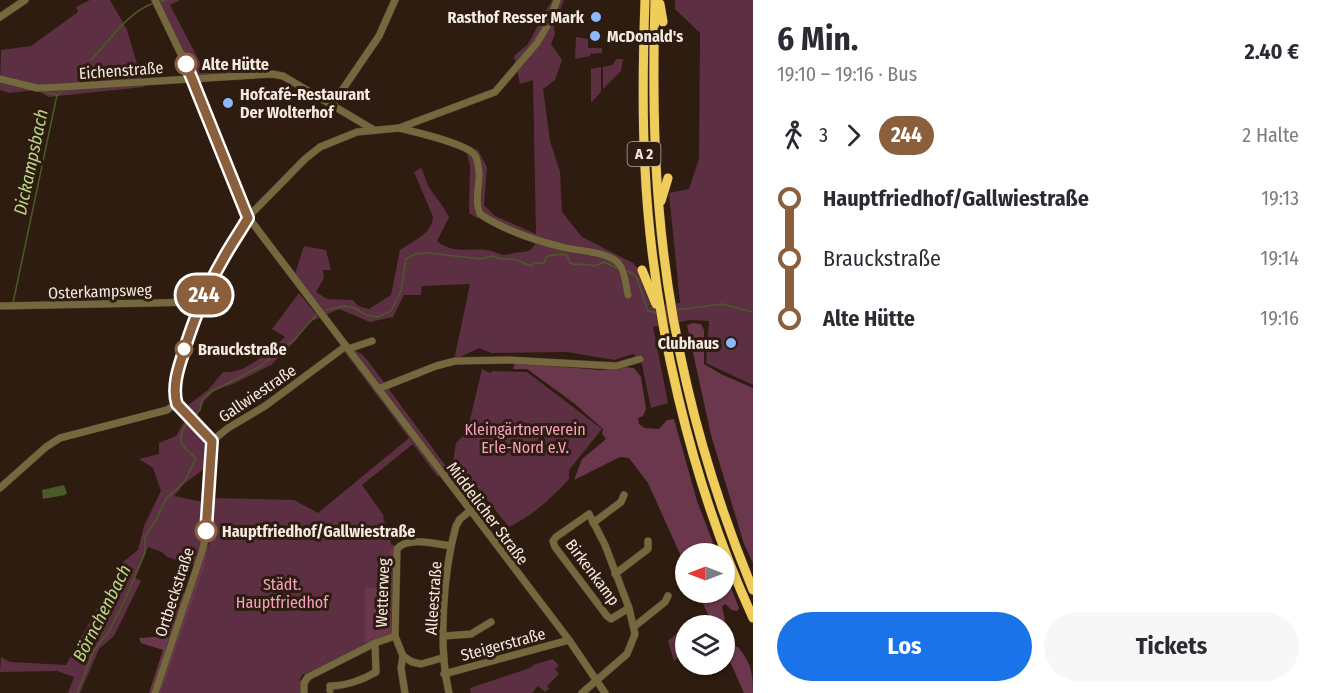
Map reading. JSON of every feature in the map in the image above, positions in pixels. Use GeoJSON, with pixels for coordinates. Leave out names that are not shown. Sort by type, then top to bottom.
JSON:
{"type":"FeatureCollection","features":[{"type":"Feature","properties":{"kind":"highway","name":"A 2"},"geometry":{"type":"LineString","coordinates":[[645,0],[643,105],[645,170],[654,256],[663,305],[714,485],[753,590]]}},
{"type":"Feature","properties":{"kind":"highway","name":"A 2"},"geometry":{"type":"LineString","coordinates":[[657,0],[653,116],[663,305]]}},
{"type":"Feature","properties":{"kind":"highway"},"geometry":{"type":"LineString","coordinates":[[657,0],[663,22]]}},
{"type":"Feature","properties":{"kind":"highway"},"geometry":{"type":"LineString","coordinates":[[659,210],[668,178]]}},
{"type":"Feature","properties":{"kind":"highway"},"geometry":{"type":"LineString","coordinates":[[642,270],[663,305],[670,329]]}},
{"type":"Feature","properties":{"kind":"highway","name":"A 2"},"geometry":{"type":"LineString","coordinates":[[670,329],[683,413],[704,488],[753,618]]}},
{"type":"Feature","properties":{"kind":"street"},"geometry":{"type":"LineString","coordinates":[[0,17],[25,0]]}},
{"type":"Feature","properties":{"kind":"street","name":"Middelicher Straße"},"geometry":{"type":"LineString","coordinates":[[156,0],[193,79],[248,218],[351,346],[378,389],[569,640],[606,693]]}},
{"type":"Feature","properties":{"kind":"street"},"geometry":{"type":"LineString","coordinates":[[332,105],[379,36],[395,0]]}},
{"type":"Feature","properties":{"kind":"street"},"geometry":{"type":"LineString","coordinates":[[212,441],[177,404],[175,397],[179,368],[201,302],[222,260],[248,218],[305,159],[320,147],[357,132],[399,128],[495,92],[537,43],[549,23],[557,0]]}},
{"type":"Feature","properties":{"kind":"street","name":"Eichenstraße"},"geometry":{"type":"LineString","coordinates":[[0,79],[37,88],[272,74],[283,76],[374,130]]}},
{"type":"Feature","properties":{"kind":"street"},"geometry":{"type":"LineString","coordinates":[[399,128],[453,143],[473,153],[479,170],[477,204],[480,214],[516,232],[564,248],[594,252],[616,262],[621,267],[628,295]]}},
{"type":"Feature","properties":{"kind":"street","name":"Osterkampsweg"},"geometry":{"type":"LineString","coordinates":[[0,306],[201,302]]}},
{"type":"Feature","properties":{"kind":"street"},"geometry":{"type":"LineString","coordinates":[[351,346],[372,340]]}},
{"type":"Feature","properties":{"kind":"street","name":"Gallwiestraße"},"geometry":{"type":"LineString","coordinates":[[212,441],[351,346]]}},
{"type":"Feature","properties":{"kind":"street"},"geometry":{"type":"LineString","coordinates":[[378,389],[455,361],[508,360],[616,366],[640,359]]}},
{"type":"Feature","properties":{"kind":"street"},"geometry":{"type":"LineString","coordinates":[[0,488],[46,447],[60,438],[167,410],[177,404]]}},
{"type":"Feature","properties":{"kind":"street","name":"Ortbeckstraße"},"geometry":{"type":"LineString","coordinates":[[155,693],[202,552],[207,530],[212,441]]}},
{"type":"Feature","properties":{"kind":"street","name":"Birkenkamp"},"geometry":{"type":"LineString","coordinates":[[593,523],[621,502],[624,495]]}},
{"type":"Feature","properties":{"kind":"street","name":"Alleestraße"},"geometry":{"type":"LineString","coordinates":[[449,693],[442,658],[445,591],[456,526],[470,511]]}},
{"type":"Feature","properties":{"kind":"street","name":"Birkenkamp"},"geometry":{"type":"LineString","coordinates":[[628,608],[611,619],[555,547],[553,541],[556,537],[589,514],[605,545],[635,626]]}},
{"type":"Feature","properties":{"kind":"street","name":"Birkenkamp"},"geometry":{"type":"LineString","coordinates":[[615,574],[648,549],[648,541]]}},
{"type":"Feature","properties":{"kind":"street","name":"Wetterweg"},"geometry":{"type":"LineString","coordinates":[[405,693],[403,656],[394,636],[397,549],[407,542],[452,546]]}},
{"type":"Feature","properties":{"kind":"street"},"geometry":{"type":"LineString","coordinates":[[582,693],[627,654],[634,642],[635,626],[665,602],[668,596]]}},
{"type":"Feature","properties":{"kind":"street"},"geometry":{"type":"LineString","coordinates":[[444,636],[471,634],[491,622]]}},
{"type":"Feature","properties":{"kind":"street"},"geometry":{"type":"LineString","coordinates":[[304,693],[304,683],[308,677],[375,643],[394,636]]}},
{"type":"Feature","properties":{"kind":"street","name":"Steigerstraße"},"geometry":{"type":"LineString","coordinates":[[444,674],[569,640]]}},
{"type":"Feature","properties":{"kind":"street"},"geometry":{"type":"LineString","coordinates":[[330,690],[330,686],[341,686],[349,682],[360,681],[376,672],[375,643]]}},
{"type":"Feature","properties":{"kind":"street"},"geometry":{"type":"LineString","coordinates":[[403,656],[412,662],[421,664],[442,658]]}},
{"type":"Feature","properties":{"kind":"green space"},"geometry":{"type":"Polygon","coordinates":[[[90,0],[110,0],[127,30],[144,87],[49,97],[36,90],[9,93],[0,90],[1,50],[31,46],[78,12],[76,7],[90,0]]]}},
{"type":"Feature","properties":{"kind":"green space"},"geometry":{"type":"Polygon","coordinates":[[[155,0],[180,0],[170,5],[205,72],[262,60],[266,74],[197,83],[155,0]]]}},
{"type":"Feature","properties":{"kind":"green space"},"geometry":{"type":"Polygon","coordinates":[[[552,0],[564,0],[554,26],[555,34],[551,44],[562,60],[555,80],[543,89],[550,141],[560,172],[562,212],[582,237],[633,263],[640,271],[652,305],[647,307],[680,303],[669,193],[689,189],[699,159],[700,33],[675,9],[675,0],[753,0],[753,385],[706,363],[709,321],[690,320],[653,327],[668,403],[651,408],[641,360],[633,354],[614,360],[567,352],[491,353],[479,348],[454,360],[470,284],[422,286],[421,295],[404,295],[393,317],[370,322],[339,309],[326,315],[295,274],[304,246],[326,250],[331,270],[323,270],[324,278],[316,292],[327,299],[353,300],[358,306],[369,309],[391,295],[400,250],[426,233],[432,223],[433,217],[414,172],[421,168],[428,185],[449,217],[437,241],[449,248],[489,250],[503,255],[532,249],[536,242],[469,213],[470,165],[465,147],[478,150],[487,167],[484,205],[495,216],[536,234],[533,80],[520,84],[514,56],[528,44],[552,0]]]}},
{"type":"Feature","properties":{"kind":"green space"},"geometry":{"type":"Polygon","coordinates":[[[576,37],[588,39],[588,48],[602,48],[602,53],[575,59],[576,37]]]}},
{"type":"Feature","properties":{"kind":"green space"},"geometry":{"type":"Polygon","coordinates":[[[616,59],[623,59],[621,71],[603,89],[603,67],[613,65],[616,59]]]}},
{"type":"Feature","properties":{"kind":"green space"},"geometry":{"type":"Polygon","coordinates":[[[601,67],[601,92],[591,103],[591,69],[601,67]]]}},
{"type":"Feature","properties":{"kind":"green space"},"geometry":{"type":"Polygon","coordinates":[[[299,293],[319,318],[309,322],[296,340],[271,365],[233,384],[215,390],[204,401],[194,422],[183,409],[208,390],[223,372],[232,372],[248,366],[285,337],[272,329],[299,293]]]}},
{"type":"Feature","properties":{"kind":"green space","name":"Städt. Hauptfriedhof"},"geometry":{"type":"Polygon","coordinates":[[[353,349],[368,361],[451,473],[456,443],[467,432],[482,369],[490,373],[493,371],[527,372],[602,429],[569,470],[569,479],[534,512],[509,527],[461,467],[454,481],[451,478],[437,476],[413,444],[362,485],[384,516],[391,544],[394,545],[393,588],[365,589],[365,646],[303,674],[300,679],[300,693],[161,693],[204,567],[209,544],[211,498],[294,500],[318,513],[409,438],[343,350],[353,349]]]}},
{"type":"Feature","properties":{"kind":"green space"},"geometry":{"type":"Polygon","coordinates":[[[185,420],[204,441],[204,469],[185,483],[174,496],[208,503],[207,529],[197,566],[167,557],[162,552],[148,547],[135,578],[141,581],[114,636],[99,649],[80,693],[68,693],[74,677],[57,671],[0,672],[1,657],[10,662],[66,665],[122,563],[138,550],[144,526],[161,491],[153,468],[139,459],[159,454],[159,443],[176,436],[185,420]]]}},
{"type":"Feature","properties":{"kind":"green space"},"geometry":{"type":"Polygon","coordinates":[[[675,635],[674,661],[668,641],[675,635]]]}},
{"type":"Feature","properties":{"kind":"green space"},"geometry":{"type":"Polygon","coordinates":[[[553,659],[559,666],[555,669],[559,674],[547,686],[549,689],[545,692],[538,686],[532,693],[471,693],[470,688],[553,659]]]}},
{"type":"Feature","properties":{"kind":"shaded area"},"geometry":{"type":"Polygon","coordinates":[[[701,324],[704,330],[704,364],[753,388],[753,563],[744,544],[711,435],[687,325],[701,324]]]}},
{"type":"Feature","properties":{"kind":"shaded area"},"geometry":{"type":"Polygon","coordinates":[[[515,363],[601,370],[634,368],[641,377],[646,409],[643,416],[638,418],[639,424],[645,428],[659,429],[667,420],[674,419],[697,501],[713,543],[675,543],[648,483],[629,458],[620,457],[574,480],[582,459],[606,439],[602,434],[603,429],[575,404],[527,369],[513,369],[515,363]]]}},
{"type":"Feature","properties":{"kind":"shaded area"},"geometry":{"type":"Polygon","coordinates":[[[64,485],[67,493],[65,495],[43,499],[42,490],[64,485]]]}},
{"type":"Feature","properties":{"kind":"shaded area"},"geometry":{"type":"Polygon","coordinates":[[[209,544],[204,568],[161,693],[149,693],[163,650],[141,643],[139,638],[168,636],[183,593],[190,594],[203,553],[209,544]]]}},
{"type":"Feature","properties":{"kind":"shaded area"},"geometry":{"type":"Polygon","coordinates":[[[390,550],[394,550],[391,634],[365,646],[365,588],[388,588],[390,550]]]}},
{"type":"Feature","properties":{"kind":"shaded area"},"geometry":{"type":"Polygon","coordinates":[[[735,598],[739,608],[737,611],[731,610],[726,604],[722,606],[724,615],[708,615],[703,603],[735,603],[735,598]]]}},
{"type":"Feature","properties":{"kind":"shaded area"},"geometry":{"type":"Polygon","coordinates":[[[735,646],[738,647],[746,658],[752,673],[753,693],[744,693],[735,673],[735,646]]]}},
{"type":"Feature","properties":{"kind":"waterway"},"geometry":{"type":"LineString","coordinates":[[159,2],[165,0]]}},
{"type":"Feature","properties":{"kind":"waterway"},"geometry":{"type":"LineString","coordinates":[[91,60],[128,20],[154,3]]}},
{"type":"Feature","properties":{"kind":"waterway"},"geometry":{"type":"LineString","coordinates":[[42,91],[57,95],[64,90],[80,89]]}},
{"type":"Feature","properties":{"kind":"waterway","name":"Dickampsbach"},"geometry":{"type":"LineString","coordinates":[[13,303],[57,95]]}},
{"type":"Feature","properties":{"kind":"waterway"},"geometry":{"type":"LineString","coordinates":[[326,310],[345,306],[377,317],[391,311],[401,291],[406,259],[415,254],[428,253],[481,259],[493,256],[501,259],[514,259],[531,266],[534,263],[544,263],[548,256],[562,254],[567,255],[570,263],[573,264],[595,266],[604,262],[619,269]]}},
{"type":"Feature","properties":{"kind":"waterway"},"geometry":{"type":"LineString","coordinates":[[627,271],[637,278],[648,311],[658,313]]}},
{"type":"Feature","properties":{"kind":"waterway"},"geometry":{"type":"LineString","coordinates":[[675,310],[722,304],[753,312]]}},
{"type":"Feature","properties":{"kind":"waterway"},"geometry":{"type":"LineString","coordinates":[[193,417],[200,410],[202,400],[209,393],[259,367],[295,339],[317,314]]}},
{"type":"Feature","properties":{"kind":"waterway","name":"Börnchenbach"},"geometry":{"type":"LineString","coordinates":[[77,693],[94,650],[108,633],[124,602],[145,553],[145,536],[166,499],[185,481],[196,458],[187,451],[182,443],[181,434],[187,423]]}},
{"type":"Feature","properties":{"kind":"bus line","name":"244"},"geometry":{"type":"LineString","coordinates":[[186,64],[248,218],[222,260],[201,302],[182,357],[175,388],[177,404],[212,441],[206,531]]}},
{"type":"Feature","properties":{"kind":"place","name":"Rasthof Resser Mark"},"geometry":{"type":"Point","coordinates":[596,17]}},
{"type":"Feature","properties":{"kind":"place","name":"McDonald's"},"geometry":{"type":"Point","coordinates":[595,36]}},
{"type":"Feature","properties":{"kind":"place","name":"Alte Hütte"},"geometry":{"type":"Point","coordinates":[186,64]}},
{"type":"Feature","properties":{"kind":"place","name":"Hofcafé-Restaurant Der Wolterhof"},"geometry":{"type":"Point","coordinates":[228,103]}},
{"type":"Feature","properties":{"kind":"place","name":"Clubhaus"},"geometry":{"type":"Point","coordinates":[731,343]}},
{"type":"Feature","properties":{"kind":"place","name":"Brauckstraße"},"geometry":{"type":"Point","coordinates":[184,349]}},
{"type":"Feature","properties":{"kind":"place","name":"Hauptfriedhof/Gallwiestraße"},"geometry":{"type":"Point","coordinates":[206,531]}},
{"type":"Feature","properties":{"kind":"park label","name":"Kleingärtnerverein Erle-Nord e.V."},"geometry":{"type":"Point","coordinates":[525,438]}}]}
